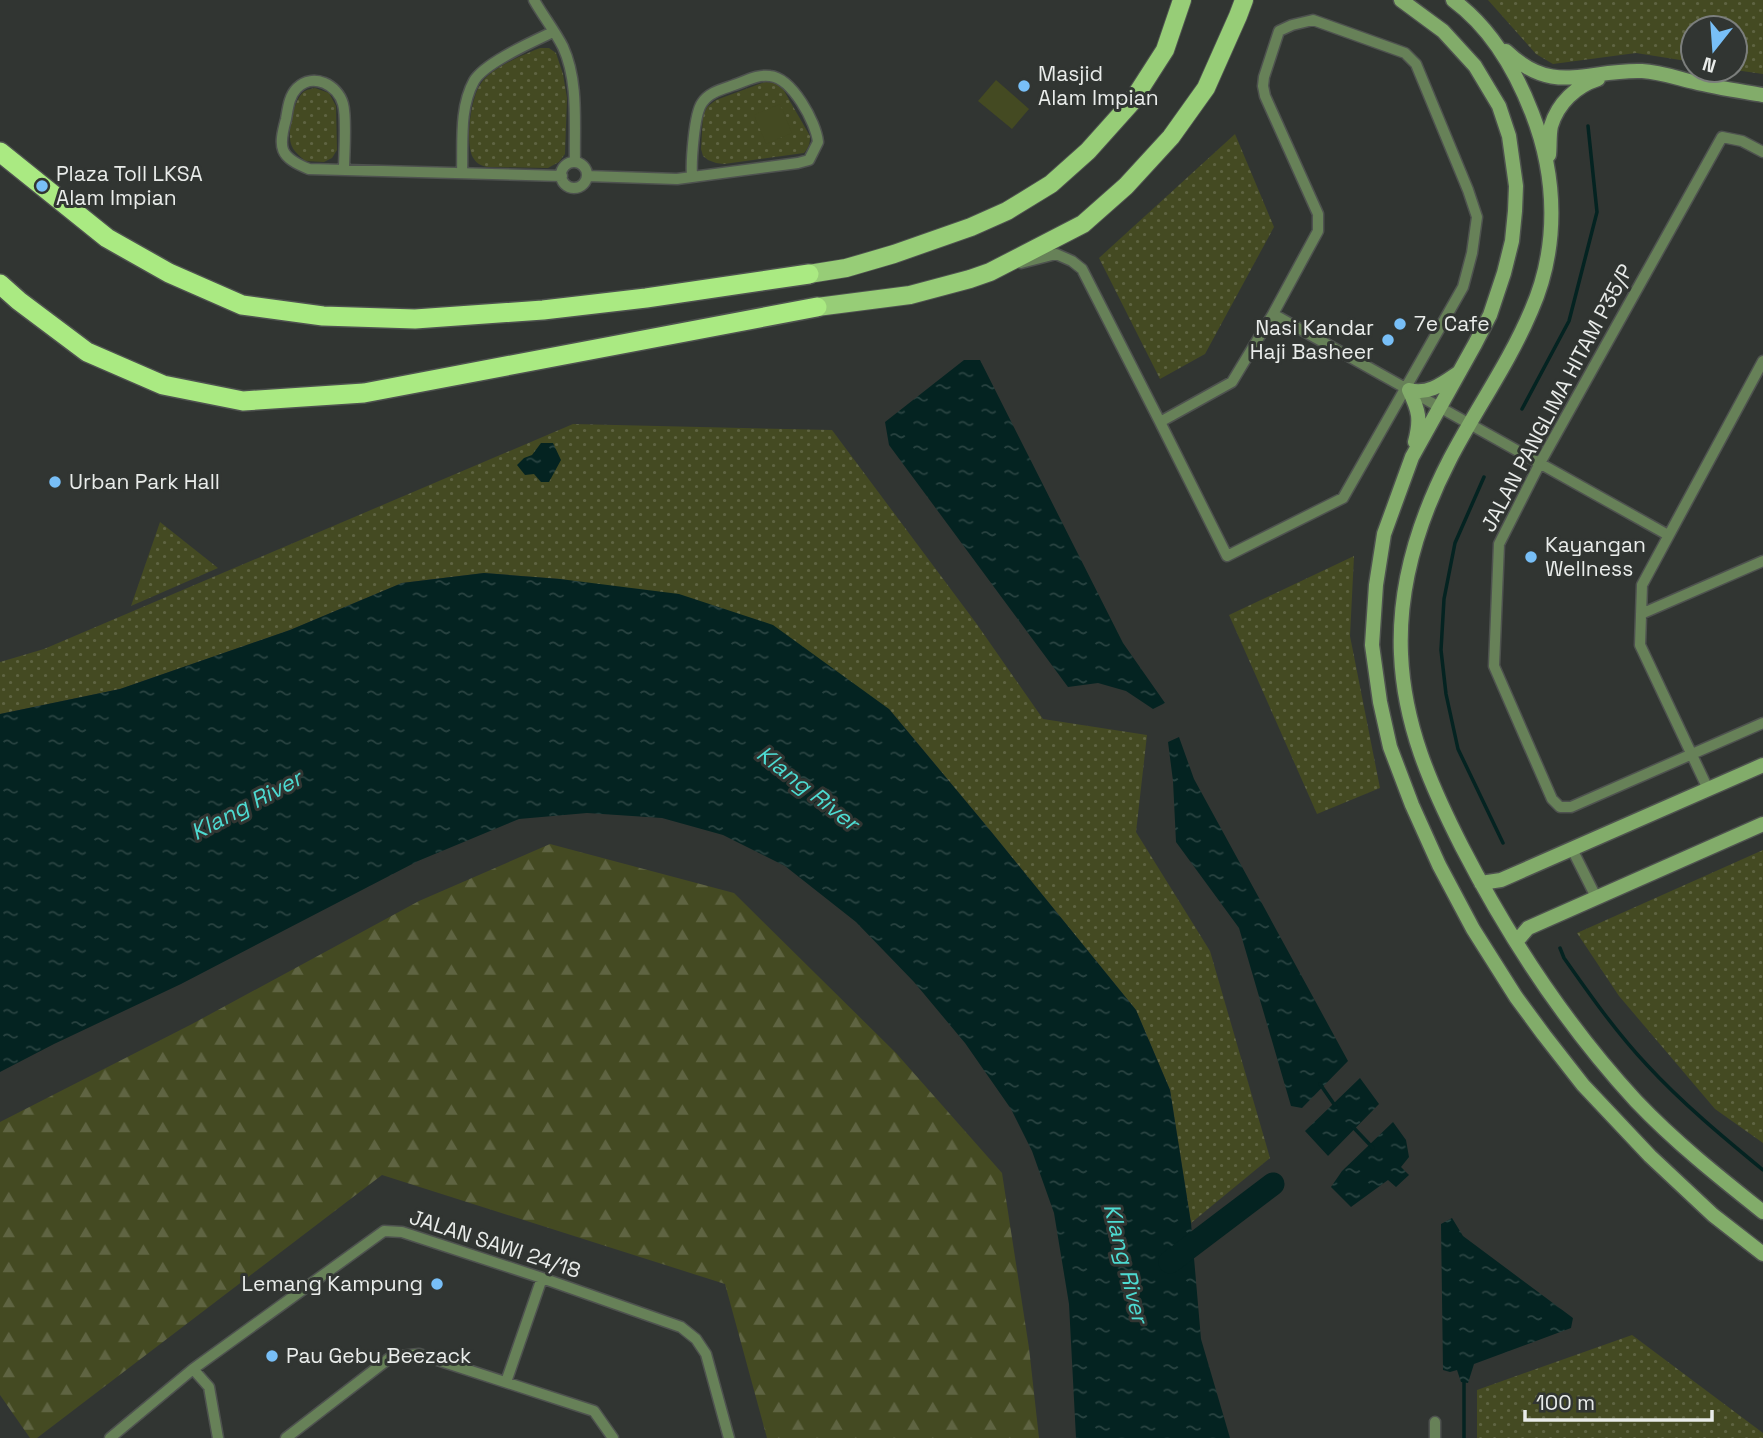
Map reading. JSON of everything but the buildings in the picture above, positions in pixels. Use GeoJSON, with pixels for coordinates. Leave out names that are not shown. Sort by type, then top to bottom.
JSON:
{"type":"FeatureCollection","features":[{"type":"Feature","properties":{"kind":"highway"},"geometry":{"type":"LineString","coordinates":[[0,152],[107,238],[169,273],[242,305],[323,316],[415,319],[543,310],[809,274]]}},
{"type":"Feature","properties":{"kind":"highway"},"geometry":{"type":"LineString","coordinates":[[0,284],[87,352],[163,385],[243,401],[365,393],[817,307]]}},
{"type":"Feature","properties":{"kind":"main road"},"geometry":{"type":"LineString","coordinates":[[809,274],[882,258],[971,227],[1007,211],[1051,184],[1088,151],[1131,103],[1165,50],[1182,0]]}},
{"type":"Feature","properties":{"kind":"main road"},"geometry":{"type":"LineString","coordinates":[[817,307],[910,295],[990,272],[1083,224],[1126,186],[1171,137],[1206,88],[1241,8],[1250,0]]}},
{"type":"Feature","properties":{"kind":"main road"},"geometry":{"type":"LineString","coordinates":[[1401,0],[1443,32],[1475,66],[1499,106],[1508,136],[1516,186],[1512,241],[1490,315],[1412,457]]}},
{"type":"Feature","properties":{"kind":"main road"},"geometry":{"type":"LineString","coordinates":[[1452,0],[1467,10],[1493,39],[1525,68],[1542,75],[1560,79],[1642,71],[1763,95]]}},
{"type":"Feature","properties":{"kind":"main road"},"geometry":{"type":"LineString","coordinates":[[1493,39],[1520,82],[1538,126],[1549,168]]}},
{"type":"Feature","properties":{"kind":"main road"},"geometry":{"type":"LineString","coordinates":[[1620,72],[1591,81],[1574,91],[1562,104],[1551,127],[1551,241],[1541,285],[1514,346],[1450,459],[1413,546],[1404,597],[1401,652],[1405,700],[1435,793],[1481,883],[1516,942],[1566,1016],[1606,1067],[1667,1132],[1763,1212]]}},
{"type":"Feature","properties":{"kind":"main road"},"geometry":{"type":"LineString","coordinates":[[1407,389],[1418,393],[1427,391],[1441,385],[1460,371]]}},
{"type":"Feature","properties":{"kind":"main road"},"geometry":{"type":"LineString","coordinates":[[1407,389],[1417,408],[1419,420],[1412,457],[1384,534],[1376,585],[1372,645],[1390,747],[1412,805],[1439,865],[1473,929],[1516,997],[1583,1085],[1650,1156],[1713,1215],[1763,1254]]}},
{"type":"Feature","properties":{"kind":"main road"},"geometry":{"type":"LineString","coordinates":[[1481,883],[1501,880],[1763,765]]}},
{"type":"Feature","properties":{"kind":"main road"},"geometry":{"type":"LineString","coordinates":[[1516,942],[1528,928],[1763,824]]}},
{"type":"Feature","properties":{"kind":"street"},"geometry":{"type":"LineString","coordinates":[[534,0],[563,49],[571,74],[575,162]]}},
{"type":"Feature","properties":{"kind":"street"},"geometry":{"type":"LineString","coordinates":[[990,272],[1056,254],[1082,269],[1227,556],[1343,498],[1463,287],[1477,218],[1416,64],[1405,52],[1313,20],[1292,25],[1279,32],[1263,86],[1319,219],[1318,231],[1232,382],[1160,422]]}},
{"type":"Feature","properties":{"kind":"street"},"geometry":{"type":"LineString","coordinates":[[462,173],[463,116],[475,78],[515,50],[553,32]]}},
{"type":"Feature","properties":{"kind":"street"},"geometry":{"type":"LineString","coordinates":[[587,176],[677,179],[809,160],[818,142],[814,124],[793,92],[784,82],[773,76],[760,76],[708,95],[700,104],[697,116],[692,176]]}},
{"type":"Feature","properties":{"kind":"street"},"geometry":{"type":"LineString","coordinates":[[344,170],[344,107],[338,91],[324,82],[308,81],[299,86],[292,95],[280,139],[285,154],[294,163],[309,169],[344,170],[462,173],[562,176]]}},
{"type":"Feature","properties":{"kind":"street","name":"JALAN PANGLIMA HITAM P35/P"},"geometry":{"type":"LineString","coordinates":[[1692,754],[1571,807],[1560,807],[1552,799],[1494,666],[1499,544],[1540,463],[1721,137],[1742,141],[1763,152]]}},
{"type":"Feature","properties":{"kind":"street"},"geometry":{"type":"LineString","coordinates":[[575,162],[585,167],[587,176],[582,185],[573,187],[564,182],[562,176],[563,168],[575,162]]}},
{"type":"Feature","properties":{"kind":"street"},"geometry":{"type":"LineString","coordinates":[[1273,314],[1668,535]]}},
{"type":"Feature","properties":{"kind":"street"},"geometry":{"type":"LineString","coordinates":[[1708,789],[1640,645],[1642,585],[1763,361]]}},
{"type":"Feature","properties":{"kind":"street"},"geometry":{"type":"LineString","coordinates":[[1641,614],[1763,561]]}},
{"type":"Feature","properties":{"kind":"street"},"geometry":{"type":"LineString","coordinates":[[1692,754],[1763,723]]}},
{"type":"Feature","properties":{"kind":"street"},"geometry":{"type":"LineString","coordinates":[[1572,849],[1596,897]]}},
{"type":"Feature","properties":{"kind":"street","name":"JALAN SAWI 24/18"},"geometry":{"type":"LineString","coordinates":[[110,1438],[193,1369],[383,1231],[402,1232],[681,1327],[696,1339],[706,1354],[729,1438]]}},
{"type":"Feature","properties":{"kind":"street"},"geometry":{"type":"LineString","coordinates":[[506,1382],[542,1278]]}},
{"type":"Feature","properties":{"kind":"street"},"geometry":{"type":"LineString","coordinates":[[286,1438],[301,1434],[391,1357],[419,1354],[594,1411],[613,1438]]}},
{"type":"Feature","properties":{"kind":"street"},"geometry":{"type":"LineString","coordinates":[[193,1369],[209,1387],[218,1438]]}},
{"type":"Feature","properties":{"kind":"street"},"geometry":{"type":"LineString","coordinates":[[1435,1422],[1435,1438]]}},
{"type":"Feature","properties":{"kind":"green space"},"geometry":{"type":"Polygon","coordinates":[[[1488,0],[1763,0],[1763,74],[1749,72],[1749,14],[1679,14],[1679,60],[1636,53],[1553,64],[1536,54],[1488,0]]]}},
{"type":"Feature","properties":{"kind":"green space"},"geometry":{"type":"Polygon","coordinates":[[[540,48],[549,48],[556,53],[563,74],[567,98],[565,154],[559,162],[548,168],[487,167],[480,164],[471,153],[469,133],[474,100],[480,85],[499,68],[540,48]]]}},
{"type":"Feature","properties":{"kind":"green space"},"geometry":{"type":"Polygon","coordinates":[[[996,80],[1029,109],[1012,129],[978,101],[996,80]]]}},
{"type":"Feature","properties":{"kind":"green space"},"geometry":{"type":"Polygon","coordinates":[[[765,82],[775,83],[783,89],[810,136],[806,151],[724,164],[708,160],[701,149],[703,116],[707,107],[716,100],[765,82]]]}},
{"type":"Feature","properties":{"kind":"green space"},"geometry":{"type":"Polygon","coordinates":[[[315,88],[329,93],[336,106],[337,150],[332,158],[324,162],[305,161],[293,149],[290,139],[292,115],[298,100],[305,91],[315,88]]]}},
{"type":"Feature","properties":{"kind":"green space"},"geometry":{"type":"Polygon","coordinates":[[[780,104],[792,133],[766,144],[754,115],[780,104]]]}},
{"type":"Feature","properties":{"kind":"green space"},"geometry":{"type":"Polygon","coordinates":[[[1235,134],[1274,227],[1205,354],[1160,379],[1099,258],[1235,134]]]}},
{"type":"Feature","properties":{"kind":"green space"},"geometry":{"type":"Polygon","coordinates":[[[573,424],[832,430],[976,623],[1043,719],[1147,735],[1136,832],[1210,951],[1270,1158],[1191,1223],[1170,1090],[1136,1010],[889,709],[560,579],[484,573],[402,583],[290,630],[120,689],[0,714],[0,662],[44,649],[573,424]]]}},
{"type":"Feature","properties":{"kind":"green space"},"geometry":{"type":"Polygon","coordinates":[[[160,522],[218,568],[131,606],[160,522]]]}},
{"type":"Feature","properties":{"kind":"green space"},"geometry":{"type":"Polygon","coordinates":[[[1354,556],[1350,636],[1380,788],[1317,814],[1229,615],[1354,556]]]}},
{"type":"Feature","properties":{"kind":"green space"},"geometry":{"type":"Polygon","coordinates":[[[550,844],[734,893],[896,1053],[1002,1173],[1029,1348],[1039,1438],[767,1438],[725,1284],[382,1175],[37,1438],[30,1438],[0,1395],[0,1122],[192,1024],[419,901],[550,844]]]}},
{"type":"Feature","properties":{"kind":"green space"},"geometry":{"type":"Polygon","coordinates":[[[1763,850],[1763,1143],[1715,1109],[1619,996],[1577,933],[1763,850]]]}},
{"type":"Feature","properties":{"kind":"green space"},"geometry":{"type":"Polygon","coordinates":[[[1632,1335],[1763,1433],[1763,1438],[1477,1438],[1477,1390],[1632,1335]]]}},
{"type":"Feature","properties":{"kind":"water"},"geometry":{"type":"Polygon","coordinates":[[[964,360],[980,360],[1123,643],[1165,703],[1153,709],[1126,691],[1098,683],[1068,687],[889,445],[885,422],[964,360]]]}},
{"type":"Feature","properties":{"kind":"water"},"geometry":{"type":"Polygon","coordinates":[[[541,443],[553,443],[561,460],[549,482],[541,482],[534,474],[525,475],[517,465],[532,455],[541,443]]]}},
{"type":"Feature","properties":{"kind":"water","name":"Klang River"},"geometry":{"type":"Polygon","coordinates":[[[484,573],[560,579],[679,594],[773,625],[889,709],[1136,1010],[1170,1090],[1191,1223],[1201,1339],[1230,1438],[1076,1438],[1069,1304],[1054,1213],[1032,1151],[1011,1109],[965,1043],[914,982],[856,922],[785,866],[723,835],[662,818],[587,813],[519,819],[418,861],[181,984],[0,1072],[0,714],[120,689],[290,630],[402,583],[484,573]]]}},
{"type":"Feature","properties":{"kind":"water"},"geometry":{"type":"Polygon","coordinates":[[[1179,737],[1194,779],[1348,1061],[1302,1108],[1291,1106],[1239,928],[1176,842],[1168,742],[1179,737]]]}},
{"type":"Feature","properties":{"kind":"water"},"geometry":{"type":"Polygon","coordinates":[[[1360,1078],[1379,1104],[1328,1156],[1305,1131],[1360,1078]]]}},
{"type":"Feature","properties":{"kind":"water"},"geometry":{"type":"Polygon","coordinates":[[[1393,1122],[1406,1140],[1409,1157],[1401,1167],[1409,1175],[1396,1187],[1388,1180],[1351,1207],[1331,1187],[1342,1171],[1393,1122]]]}},
{"type":"Feature","properties":{"kind":"water"},"geometry":{"type":"Polygon","coordinates":[[[1452,1218],[1463,1236],[1573,1318],[1571,1328],[1474,1364],[1468,1383],[1461,1382],[1457,1370],[1443,1370],[1441,1224],[1452,1218]]]}},
{"type":"Feature","properties":{"kind":"waterway"},"geometry":{"type":"LineString","coordinates":[[1522,409],[1569,321],[1597,212],[1588,126]]}},
{"type":"Feature","properties":{"kind":"waterway"},"geometry":{"type":"LineString","coordinates":[[1484,477],[1455,543],[1444,599],[1441,650],[1446,694],[1458,749],[1503,843]]}},
{"type":"Feature","properties":{"kind":"waterway"},"geometry":{"type":"LineString","coordinates":[[1560,948],[1564,958],[1594,999],[1647,1065],[1689,1106],[1763,1170]]}},
{"type":"Feature","properties":{"kind":"waterway"},"geometry":{"type":"LineString","coordinates":[[1320,1084],[1336,1107]]}},
{"type":"Feature","properties":{"kind":"waterway"},"geometry":{"type":"LineString","coordinates":[[1352,1126],[1373,1148]]}},
{"type":"Feature","properties":{"kind":"waterway"},"geometry":{"type":"LineString","coordinates":[[1170,1262],[1273,1184]]}},
{"type":"Feature","properties":{"kind":"waterway"},"geometry":{"type":"LineString","coordinates":[[1464,1381],[1464,1438]]}},
{"type":"Feature","properties":{"kind":"place","name":"Masjid Alam Impian"},"geometry":{"type":"Point","coordinates":[1024,86]}},
{"type":"Feature","properties":{"kind":"place","name":"Plaza Toll LKSA Alam Impian"},"geometry":{"type":"Point","coordinates":[42,186]}},
{"type":"Feature","properties":{"kind":"place","name":"7e Cafe"},"geometry":{"type":"Point","coordinates":[1400,324]}},
{"type":"Feature","properties":{"kind":"place","name":"Nasi Kandar Haji Basheer"},"geometry":{"type":"Point","coordinates":[1388,340]}},
{"type":"Feature","properties":{"kind":"place","name":"Urban Park Hall"},"geometry":{"type":"Point","coordinates":[55,482]}},
{"type":"Feature","properties":{"kind":"place","name":"Kayangan Wellness"},"geometry":{"type":"Point","coordinates":[1531,557]}},
{"type":"Feature","properties":{"kind":"place","name":"Lemang Kampung"},"geometry":{"type":"Point","coordinates":[437,1284]}},
{"type":"Feature","properties":{"kind":"place","name":"Pau Gebu Beezack"},"geometry":{"type":"Point","coordinates":[272,1356]}}]}
